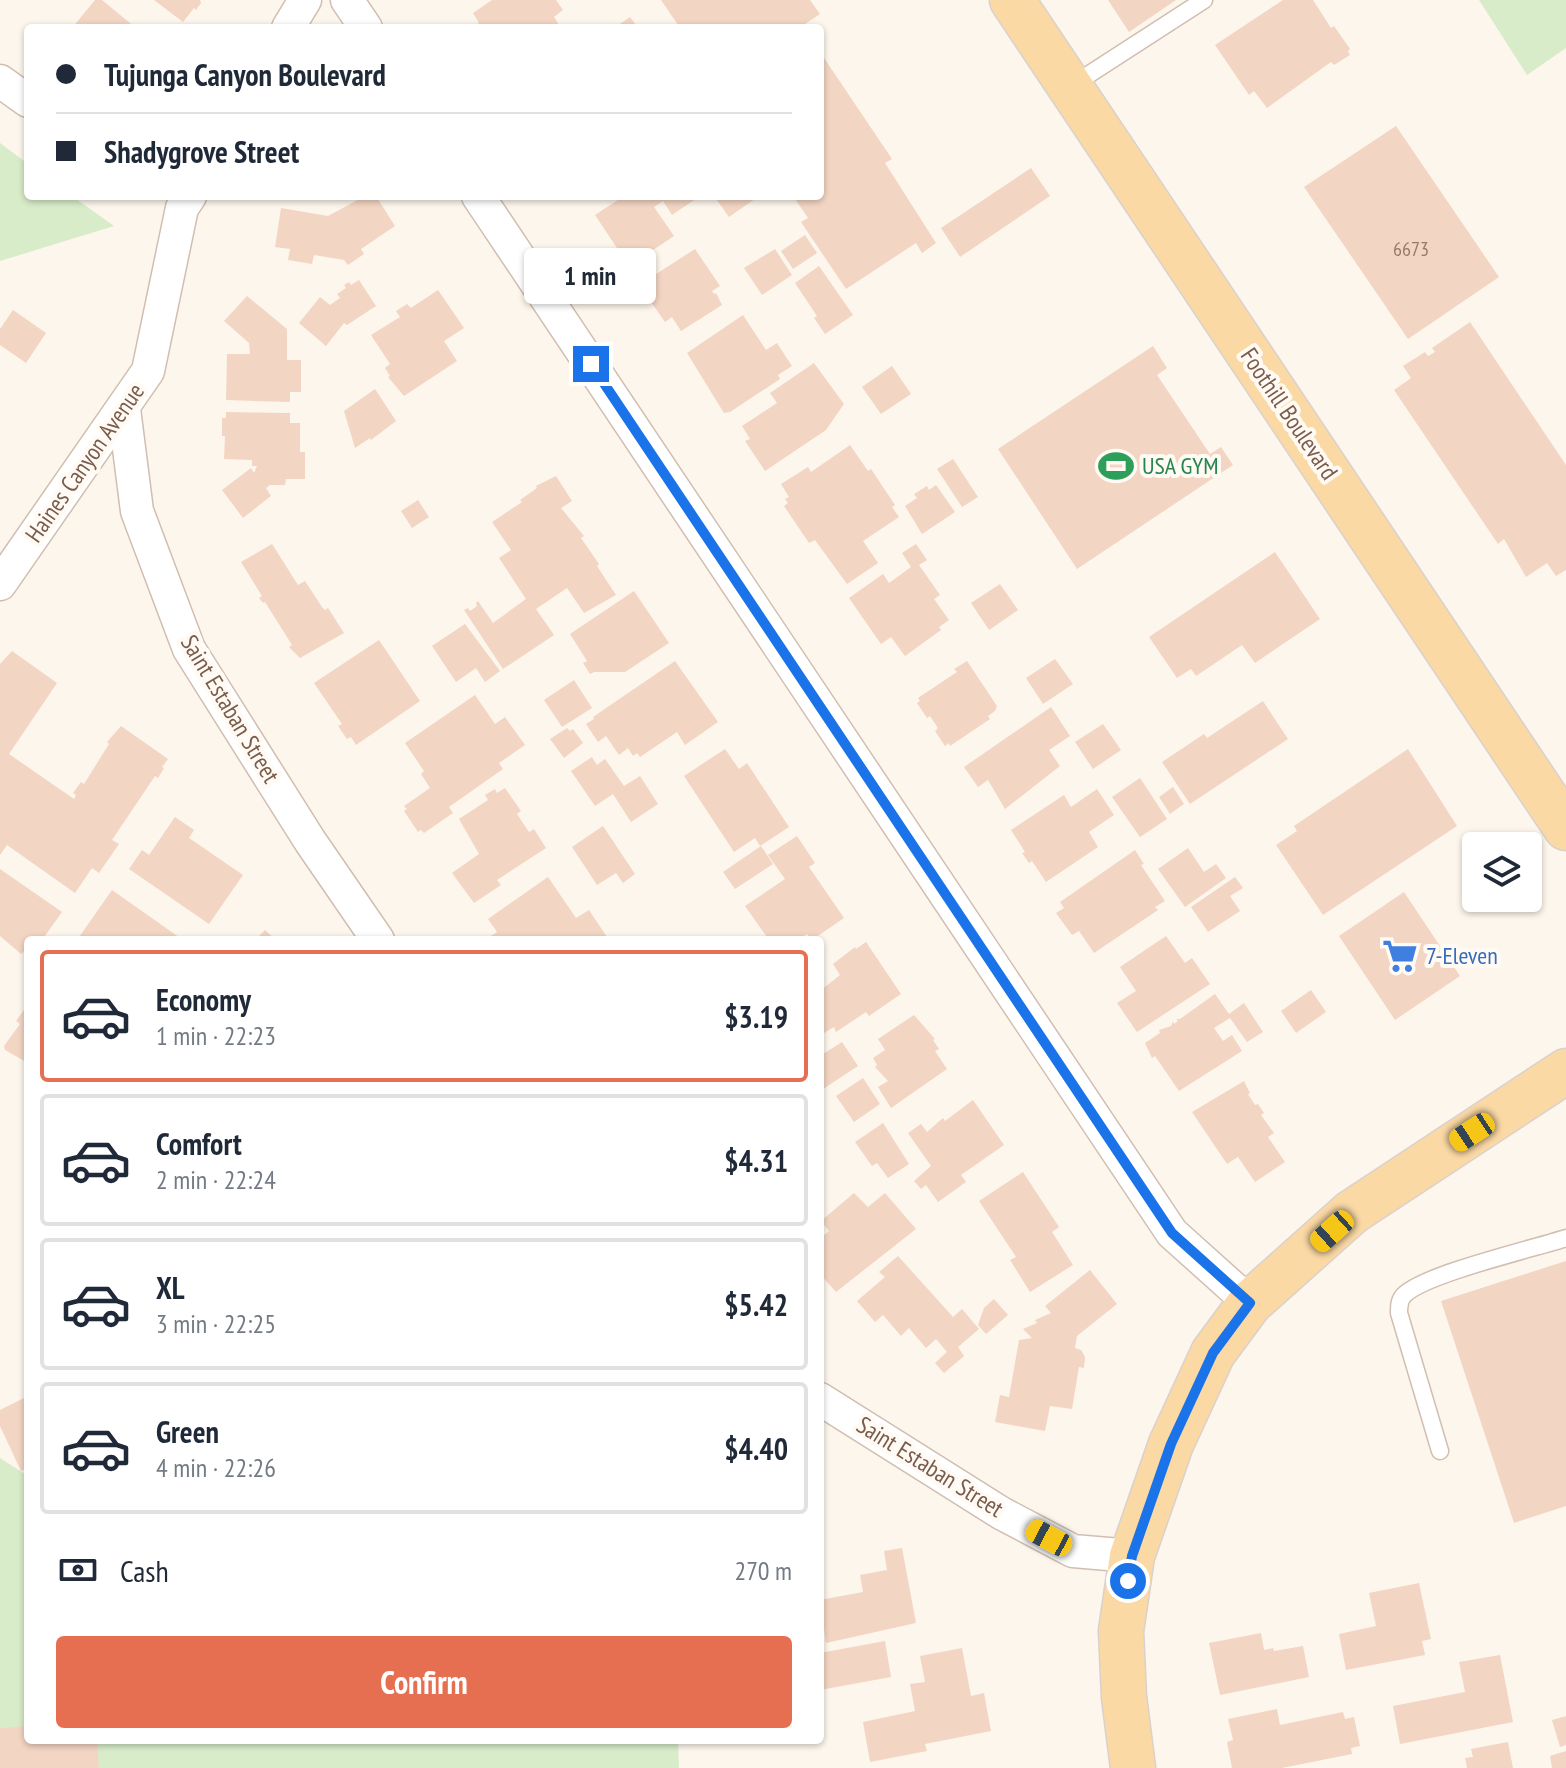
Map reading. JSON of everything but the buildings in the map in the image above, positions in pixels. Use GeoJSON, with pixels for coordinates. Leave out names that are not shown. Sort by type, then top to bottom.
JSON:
{"type":"FeatureCollection","features":[{"type":"Feature","properties":{"kind":"main road","name":"Foothill Boulevard"},"geometry":{"type":"LineString","coordinates":[[1012,0],[1566,828]]}},
{"type":"Feature","properties":{"kind":"main road"},"geometry":{"type":"LineString","coordinates":[[1133,1768],[1124,1697],[1121,1631],[1132,1556],[1171,1444],[1213,1353],[1250,1303],[1352,1212],[1566,1071]]}},
{"type":"Feature","properties":{"kind":"street"},"geometry":{"type":"LineString","coordinates":[[290,24],[305,0]]}},
{"type":"Feature","properties":{"kind":"street"},"geometry":{"type":"LineString","coordinates":[[347,0],[363,24]]}},
{"type":"Feature","properties":{"kind":"street"},"geometry":{"type":"LineString","coordinates":[[0,81],[24,98]]}},
{"type":"Feature","properties":{"kind":"street","name":"Haines Canyon Avenue"},"geometry":{"type":"LineString","coordinates":[[0,584],[148,371],[179,200]]}},
{"type":"Feature","properties":{"kind":"street"},"geometry":{"type":"LineString","coordinates":[[481,200],[1172,1233],[1250,1303]]}},
{"type":"Feature","properties":{"kind":"street","name":"Saint Estaban Street"},"geometry":{"type":"LineString","coordinates":[[124,409],[137,511],[189,649],[310,841],[375,936]]}},
{"type":"Feature","properties":{"kind":"street","name":"Saint Estaban Street"},"geometry":{"type":"LineString","coordinates":[[824,1402],[1001,1513],[1073,1551],[1132,1556]]}},
{"type":"Feature","properties":{"kind":"lane"},"geometry":{"type":"LineString","coordinates":[[1070,87],[1204,0]]}},
{"type":"Feature","properties":{"kind":"lane"},"geometry":{"type":"LineString","coordinates":[[1440,1451],[1399,1313],[1399,1302],[1405,1294],[1427,1280],[1566,1238]]}},
{"type":"Feature","properties":{"kind":"green space"},"geometry":{"type":"Polygon","coordinates":[[[1479,0],[1566,0],[1566,48],[1527,75],[1479,0]]]}},
{"type":"Feature","properties":{"kind":"green space"},"geometry":{"type":"Polygon","coordinates":[[[0,143],[24,161],[24,200],[78,200],[114,226],[0,261],[0,143]]]}},
{"type":"Feature","properties":{"kind":"green space"},"geometry":{"type":"Polygon","coordinates":[[[0,1458],[24,1473],[24,1744],[678,1744],[679,1768],[0,1768],[0,1458]]]}},
{"type":"Feature","properties":{"kind":"place","name":"USA GYM"},"geometry":{"type":"Point","coordinates":[1116,466]}},
{"type":"Feature","properties":{"kind":"place","name":"7-Eleven"},"geometry":{"type":"Point","coordinates":[1400,956]}},
{"type":"Feature","properties":{"kind":"route"},"geometry":{"type":"LineString","coordinates":[[591,364],[1172,1233],[1250,1303],[1213,1353],[1171,1444],[1132,1556],[1128,1581]]}}]}
